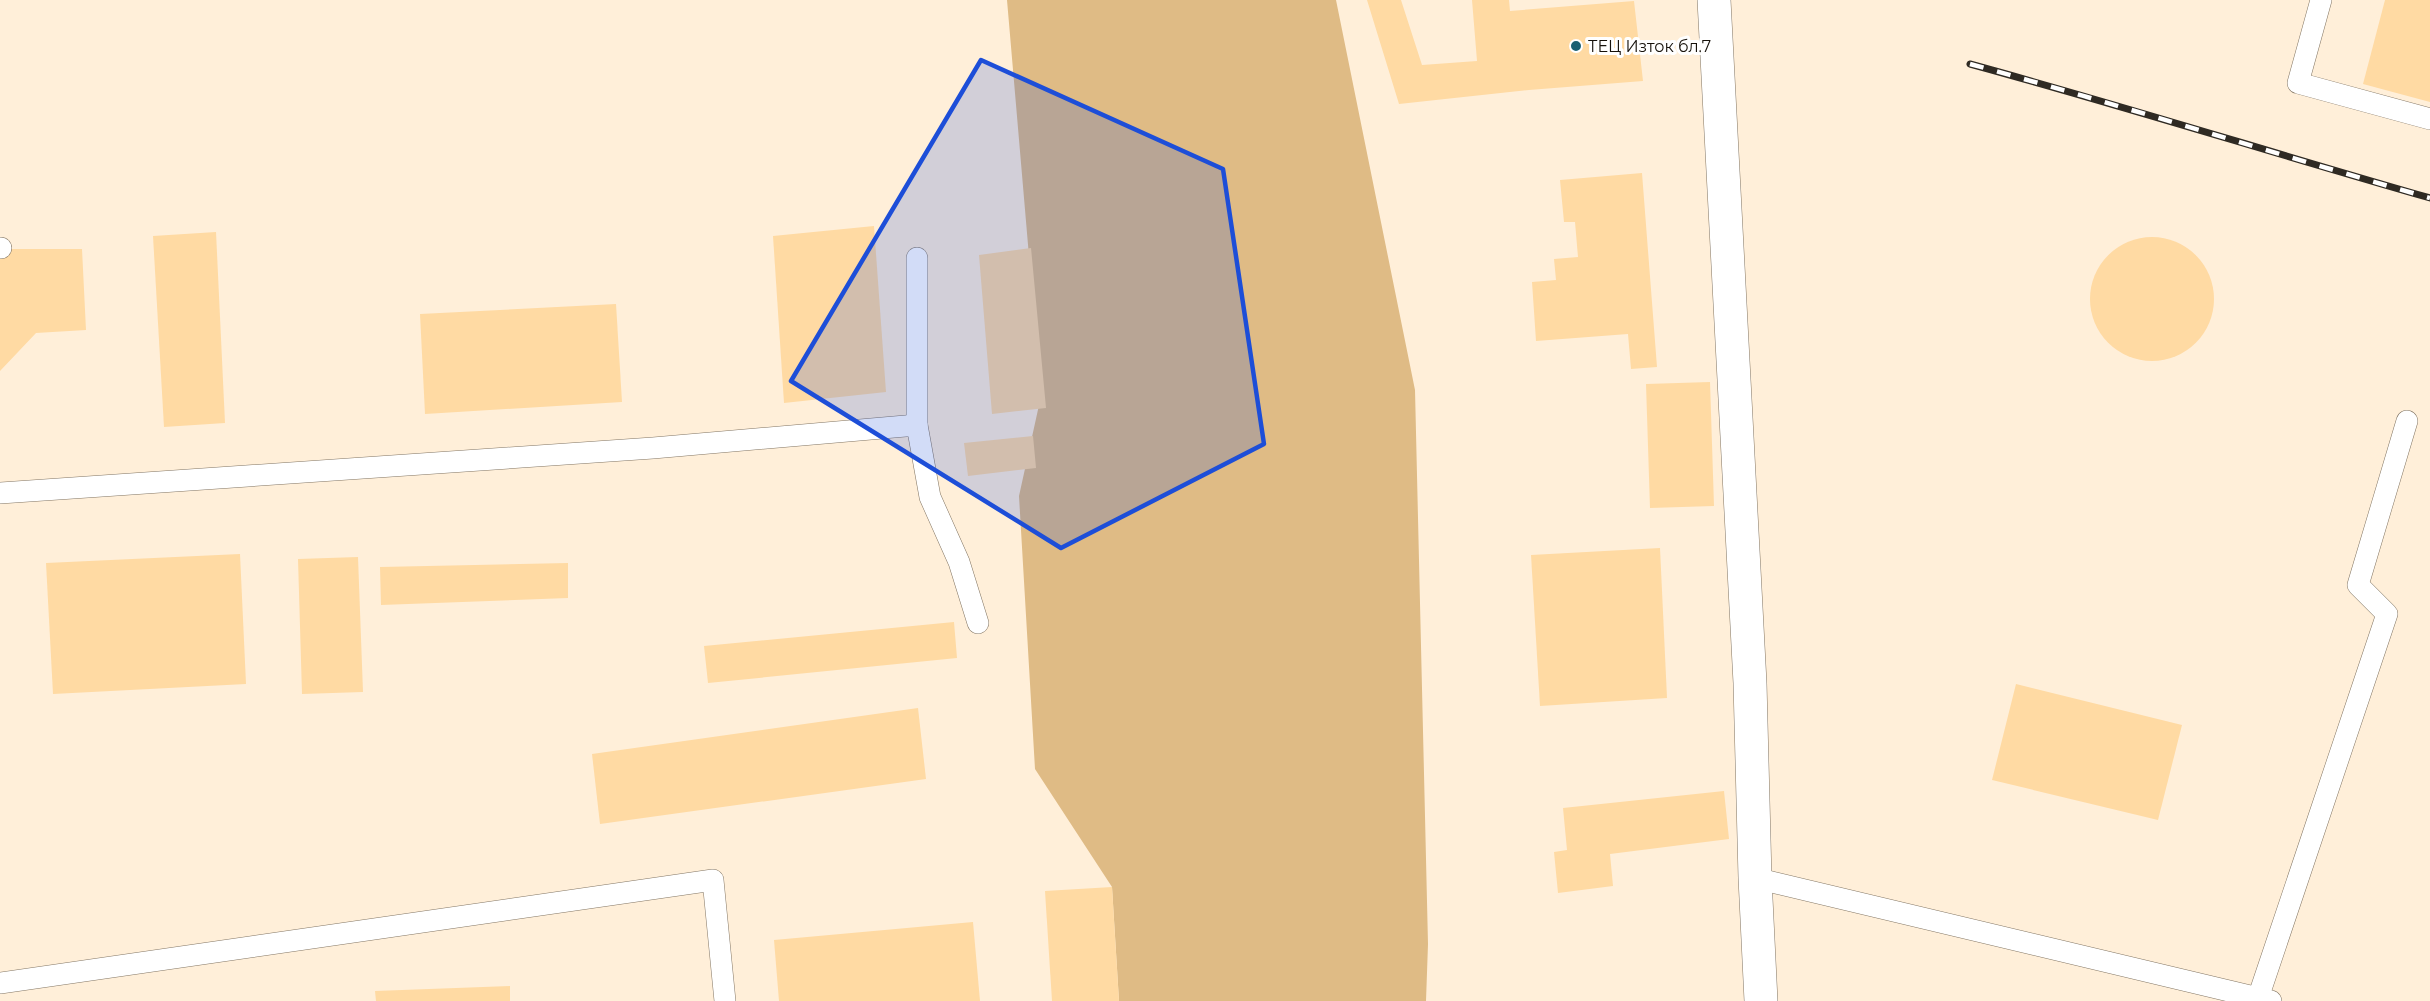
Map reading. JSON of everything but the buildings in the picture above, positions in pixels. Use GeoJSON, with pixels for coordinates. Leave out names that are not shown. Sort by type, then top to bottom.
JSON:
{"type":"FeatureCollection","features":[{"type":"Feature","properties":{"kind":"street"},"geometry":{"type":"LineString","coordinates":[[1714,0],[1750,683],[1761,1001]]}},
{"type":"Feature","properties":{"kind":"lane"},"geometry":{"type":"LineString","coordinates":[[2321,0],[2298,83],[2430,119]]}},
{"type":"Feature","properties":{"kind":"lane"},"geometry":{"type":"LineString","coordinates":[[917,258],[917,425],[930,497],[959,562],[978,623]]}},
{"type":"Feature","properties":{"kind":"lane"},"geometry":{"type":"LineString","coordinates":[[1755,878],[2265,999],[2387,614],[2358,585],[2407,421]]}},
{"type":"Feature","properties":{"kind":"lane"},"geometry":{"type":"LineString","coordinates":[[0,493],[653,448],[917,425]]}},
{"type":"Feature","properties":{"kind":"lane"},"geometry":{"type":"LineString","coordinates":[[0,983],[712,880],[725,1001]]}},
{"type":"Feature","properties":{"kind":"highlighted area"},"geometry":{"type":"Polygon","coordinates":[[[981,60],[1223,169],[1264,444],[1061,548],[791,381],[981,60]]]}},
{"type":"Feature","properties":{"kind":"shaded area"},"geometry":{"type":"Polygon","coordinates":[[[0,0],[2430,0],[2430,1001],[0,1001],[0,0]]]}},
{"type":"Feature","properties":{"kind":"shaded area"},"geometry":{"type":"Polygon","coordinates":[[[1007,0],[1336,0],[1415,390],[1428,944],[1426,1001],[1119,1001],[1112,887],[1035,769],[1019,496],[1041,396],[1007,0]]]}},
{"type":"Feature","properties":{"kind":"railway"},"geometry":{"type":"LineString","coordinates":[[1970,64],[2430,198]]}},
{"type":"Feature","properties":{"kind":"place","name":"ТЕЦ Изток бл.7"},"geometry":{"type":"Point","coordinates":[1576,46]}}]}
